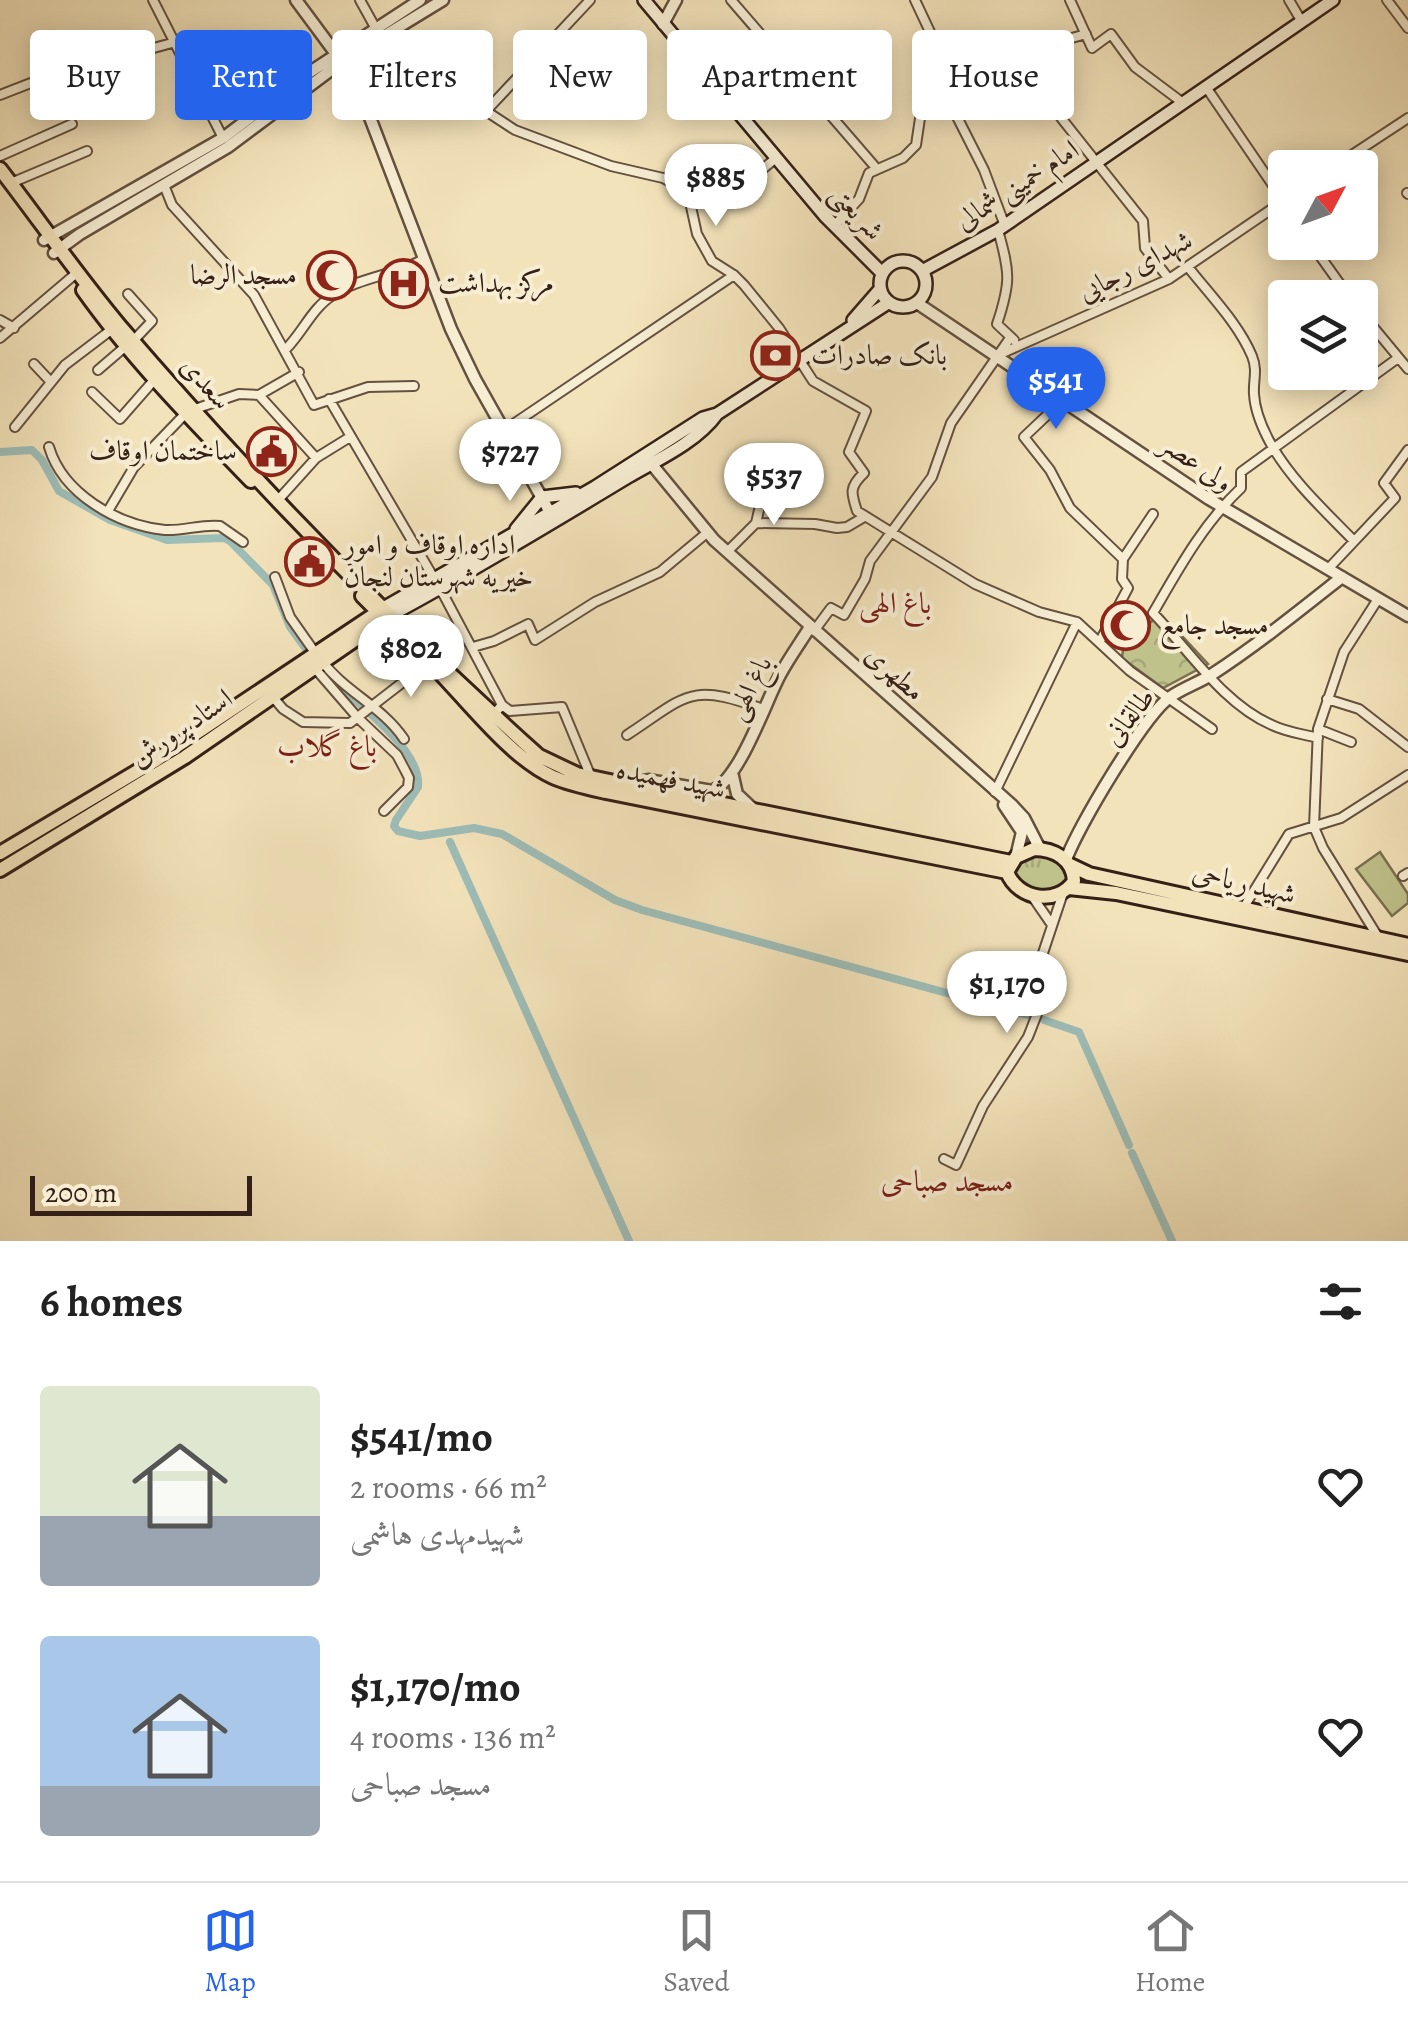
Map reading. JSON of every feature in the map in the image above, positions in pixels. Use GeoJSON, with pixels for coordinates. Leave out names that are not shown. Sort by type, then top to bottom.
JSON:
{"type":"FeatureCollection","features":[{"type":"Feature","properties":{"kind":"main road","name":"شریعتی"},"geometry":{"type":"LineString","coordinates":[[644,0],[834,226],[882,273]]}},
{"type":"Feature","properties":{"kind":"main road","name":"امام خمینی شمالی"},"geometry":{"type":"LineString","coordinates":[[922,271],[1001,228],[1333,0]]}},
{"type":"Feature","properties":{"kind":"main road","name":"سعدی"},"geometry":{"type":"LineString","coordinates":[[0,169],[5,183],[48,238],[62,247],[154,380],[191,411]]}},
{"type":"Feature","properties":{"kind":"main road","name":"سعدی"},"geometry":{"type":"LineString","coordinates":[[62,247],[72,276],[111,330],[130,343],[276,502],[385,613]]}},
{"type":"Feature","properties":{"kind":"main road"},"geometry":{"type":"LineString","coordinates":[[845,329],[880,289],[882,273],[894,262],[909,262],[922,271],[926,284],[917,303],[902,308],[888,303],[880,289]]}},
{"type":"Feature","properties":{"kind":"main road"},"geometry":{"type":"LineString","coordinates":[[385,613],[648,459],[704,418],[799,363],[888,303]]}},
{"type":"Feature","properties":{"kind":"main road"},"geometry":{"type":"LineString","coordinates":[[438,584],[510,536],[552,517],[595,487],[648,459]]}},
{"type":"Feature","properties":{"kind":"main road"},"geometry":{"type":"LineString","coordinates":[[510,536],[542,498],[595,487]]}},
{"type":"Feature","properties":{"kind":"main road","name":"استاد پرورش"},"geometry":{"type":"LineString","coordinates":[[0,853],[181,752],[272,696],[317,660],[359,637],[385,613]]}},
{"type":"Feature","properties":{"kind":"main road","name":"استاد پرورش"},"geometry":{"type":"LineString","coordinates":[[0,870],[385,613]]}},
{"type":"Feature","properties":{"kind":"main road","name":"شهید فهمیده"},"geometry":{"type":"LineString","coordinates":[[385,613],[410,644],[502,737],[534,766],[553,777],[625,796],[1011,864]]}},
{"type":"Feature","properties":{"kind":"main road","name":"شهید فهمیده"},"geometry":{"type":"LineString","coordinates":[[385,613],[498,709],[547,762],[591,777],[1011,864]]}},
{"type":"Feature","properties":{"kind":"main road"},"geometry":{"type":"LineString","coordinates":[[359,637],[410,644]]}},
{"type":"Feature","properties":{"kind":"main road"},"geometry":{"type":"LineString","coordinates":[[1031,894],[1020,890],[1011,864],[1057,856],[1074,876],[1066,890]]}},
{"type":"Feature","properties":{"kind":"main road","name":"شهید ریاحی"},"geometry":{"type":"LineString","coordinates":[[1057,856],[1089,874],[1408,945]]}},
{"type":"Feature","properties":{"kind":"main road","name":"شهید ریاحی"},"geometry":{"type":"LineString","coordinates":[[1031,894],[1052,897],[1066,890],[1116,893],[1408,954]]}},
{"type":"Feature","properties":{"kind":"street"},"geometry":{"type":"LineString","coordinates":[[153,0],[223,138]]}},
{"type":"Feature","properties":{"kind":"street"},"geometry":{"type":"LineString","coordinates":[[296,0],[330,42]]}},
{"type":"Feature","properties":{"kind":"street"},"geometry":{"type":"LineString","coordinates":[[360,0],[376,28],[420,0]]}},
{"type":"Feature","properties":{"kind":"street"},"geometry":{"type":"LineString","coordinates":[[389,30],[443,0]]}},
{"type":"Feature","properties":{"kind":"street"},"geometry":{"type":"LineString","coordinates":[[493,104],[590,0]]}},
{"type":"Feature","properties":{"kind":"street"},"geometry":{"type":"LineString","coordinates":[[662,24],[676,0]]}},
{"type":"Feature","properties":{"kind":"street"},"geometry":{"type":"LineString","coordinates":[[731,0],[877,169]]}},
{"type":"Feature","properties":{"kind":"street"},"geometry":{"type":"LineString","coordinates":[[916,0],[929,30]]}},
{"type":"Feature","properties":{"kind":"street"},"geometry":{"type":"LineString","coordinates":[[1070,0],[1092,48],[1111,34],[1136,66],[1183,103]]}},
{"type":"Feature","properties":{"kind":"street"},"geometry":{"type":"LineString","coordinates":[[1289,0],[1302,22]]}},
{"type":"Feature","properties":{"kind":"street"},"geometry":{"type":"LineString","coordinates":[[1387,0],[1408,28]]}},
{"type":"Feature","properties":{"kind":"street"},"geometry":{"type":"LineString","coordinates":[[1074,38],[1086,34]]}},
{"type":"Feature","properties":{"kind":"street"},"geometry":{"type":"LineString","coordinates":[[0,95],[77,65],[172,42]]}},
{"type":"Feature","properties":{"kind":"street"},"geometry":{"type":"LineString","coordinates":[[48,238],[223,138],[332,64]]}},
{"type":"Feature","properties":{"kind":"street"},"geometry":{"type":"LineString","coordinates":[[62,247],[228,147],[332,66]]}},
{"type":"Feature","properties":{"kind":"street"},"geometry":{"type":"LineString","coordinates":[[1206,88],[1268,178]]}},
{"type":"Feature","properties":{"kind":"street"},"geometry":{"type":"LineString","coordinates":[[493,116],[545,142],[611,166],[663,178],[715,203],[725,200],[776,158]]}},
{"type":"Feature","properties":{"kind":"street"},"geometry":{"type":"LineString","coordinates":[[1359,150],[1408,118]]}},
{"type":"Feature","properties":{"kind":"street"},"geometry":{"type":"LineString","coordinates":[[370,120],[451,329],[552,517]]}},
{"type":"Feature","properties":{"kind":"street"},"geometry":{"type":"LineString","coordinates":[[834,226],[859,199],[869,173],[903,158],[916,145],[920,120]]}},
{"type":"Feature","properties":{"kind":"street"},"geometry":{"type":"LineString","coordinates":[[958,120],[984,170],[1001,228],[1010,283],[997,324],[1020,344]]}},
{"type":"Feature","properties":{"kind":"street"},"geometry":{"type":"LineString","coordinates":[[1065,120],[1143,221],[1145,248],[1169,278]]}},
{"type":"Feature","properties":{"kind":"street"},"geometry":{"type":"LineString","coordinates":[[0,156],[72,124]]}},
{"type":"Feature","properties":{"kind":"street"},"geometry":{"type":"LineString","coordinates":[[5,183],[87,151]]}},
{"type":"Feature","properties":{"kind":"street"},"geometry":{"type":"LineString","coordinates":[[164,186],[172,204],[254,295],[314,406],[368,387],[414,386]]}},
{"type":"Feature","properties":{"kind":"street"},"geometry":{"type":"LineString","coordinates":[[688,193],[697,234],[712,261],[734,275],[779,328],[812,381],[866,410],[850,452],[864,472],[850,491],[857,512],[974,584],[1039,612],[1076,622],[1130,672],[1212,728]]}},
{"type":"Feature","properties":{"kind":"street","name":"شهدای رجایی"},"geometry":{"type":"LineString","coordinates":[[998,355],[1169,278],[1268,212]]}},
{"type":"Feature","properties":{"kind":"street"},"geometry":{"type":"LineString","coordinates":[[62,247],[66,226]]}},
{"type":"Feature","properties":{"kind":"street"},"geometry":{"type":"LineString","coordinates":[[286,350],[304,331],[316,309],[334,294],[424,259]]}},
{"type":"Feature","properties":{"kind":"street"},"geometry":{"type":"LineString","coordinates":[[1188,267],[1233,324],[1251,355],[1257,374],[1253,390],[1256,410],[1273,448],[1304,489],[1354,541]]}},
{"type":"Feature","properties":{"kind":"street"},"geometry":{"type":"LineString","coordinates":[[503,431],[734,275]]}},
{"type":"Feature","properties":{"kind":"street"},"geometry":{"type":"LineString","coordinates":[[0,338],[72,276]]}},
{"type":"Feature","properties":{"kind":"street"},"geometry":{"type":"LineString","coordinates":[[98,370],[152,322],[128,294]]}},
{"type":"Feature","properties":{"kind":"street","name":"ولی عصر"},"geometry":{"type":"LineString","coordinates":[[917,303],[1221,507],[1408,616]]}},
{"type":"Feature","properties":{"kind":"street"},"geometry":{"type":"LineString","coordinates":[[0,320],[14,328]]}},
{"type":"Feature","properties":{"kind":"street"},"geometry":{"type":"LineString","coordinates":[[16,427],[50,382],[111,330]]}},
{"type":"Feature","properties":{"kind":"street"},"geometry":{"type":"LineString","coordinates":[[1378,333],[1408,368]]}},
{"type":"Feature","properties":{"kind":"street"},"geometry":{"type":"LineString","coordinates":[[812,629],[831,608],[844,615],[866,579],[870,561],[932,477],[952,423],[1010,338]]}},
{"type":"Feature","properties":{"kind":"street"},"geometry":{"type":"LineString","coordinates":[[1351,742],[1275,727],[1261,719],[1223,690],[1153,613],[1185,555],[1221,507],[1241,488],[1241,472],[1398,358]]}},
{"type":"Feature","properties":{"kind":"street"},"geometry":{"type":"LineString","coordinates":[[34,364],[50,382]]}},
{"type":"Feature","properties":{"kind":"street"},"geometry":{"type":"LineString","coordinates":[[108,511],[134,467],[191,411],[240,394],[259,395],[299,372]]}},
{"type":"Feature","properties":{"kind":"street"},"geometry":{"type":"LineString","coordinates":[[92,392],[120,419],[154,380]]}},
{"type":"Feature","properties":{"kind":"street"},"geometry":{"type":"LineString","coordinates":[[259,395],[316,458]]}},
{"type":"Feature","properties":{"kind":"street"},"geometry":{"type":"LineString","coordinates":[[330,399],[473,648],[498,709],[562,707],[591,777]]}},
{"type":"Feature","properties":{"kind":"street"},"geometry":{"type":"LineString","coordinates":[[1063,400],[1024,437],[1050,470],[1070,508],[1123,559]]}},
{"type":"Feature","properties":{"kind":"street"},"geometry":{"type":"LineString","coordinates":[[276,502],[316,458],[350,437]]}},
{"type":"Feature","properties":{"kind":"street"},"geometry":{"type":"LineString","coordinates":[[49,447],[68,486],[108,511],[148,527],[168,530],[220,526],[243,542]]}},
{"type":"Feature","properties":{"kind":"street"},"geometry":{"type":"LineString","coordinates":[[1328,569],[1395,498],[1384,483],[1408,450]]}},
{"type":"Feature","properties":{"kind":"street","name":"مطهری"},"geometry":{"type":"LineString","coordinates":[[648,459],[727,552],[995,792]]}},
{"type":"Feature","properties":{"kind":"street"},"geometry":{"type":"LineString","coordinates":[[727,552],[756,523],[763,494],[781,472]]}},
{"type":"Feature","properties":{"kind":"street"},"geometry":{"type":"LineString","coordinates":[[1100,641],[1128,588],[1122,580],[1123,559],[1153,514]]}},
{"type":"Feature","properties":{"kind":"street"},"geometry":{"type":"LineString","coordinates":[[756,523],[836,528],[847,527],[864,517]]}},
{"type":"Feature","properties":{"kind":"street"},"geometry":{"type":"LineString","coordinates":[[473,648],[528,624],[535,640],[596,602],[660,572],[708,532]]}},
{"type":"Feature","properties":{"kind":"street"},"geometry":{"type":"LineString","coordinates":[[275,577],[290,616],[317,660],[358,718],[397,754],[410,778],[408,786],[384,811]]}},
{"type":"Feature","properties":{"kind":"street","name":"طالقانی"},"geometry":{"type":"LineString","coordinates":[[1057,856],[1167,699],[1272,634],[1342,577]]}},
{"type":"Feature","properties":{"kind":"street"},"geometry":{"type":"LineString","coordinates":[[1378,599],[1344,652],[1326,699],[1318,734],[1314,828],[1380,940]]}},
{"type":"Feature","properties":{"kind":"street"},"geometry":{"type":"LineString","coordinates":[[995,792],[1076,622]]}},
{"type":"Feature","properties":{"kind":"street","name":"باغ الهی"},"geometry":{"type":"LineString","coordinates":[[732,772],[790,656],[812,629]]}},
{"type":"Feature","properties":{"kind":"street"},"geometry":{"type":"LineString","coordinates":[[317,660],[386,717],[404,739]]}},
{"type":"Feature","properties":{"kind":"street"},"geometry":{"type":"LineString","coordinates":[[272,696],[303,722],[340,725],[358,718],[429,662]]}},
{"type":"Feature","properties":{"kind":"street"},"geometry":{"type":"LineString","coordinates":[[626,735],[690,694],[708,693],[764,709]]}},
{"type":"Feature","properties":{"kind":"street"},"geometry":{"type":"LineString","coordinates":[[1326,699],[1358,709],[1408,747]]}},
{"type":"Feature","properties":{"kind":"street"},"geometry":{"type":"LineString","coordinates":[[624,784],[648,780],[712,792],[732,772]]}},
{"type":"Feature","properties":{"kind":"street"},"geometry":{"type":"LineString","coordinates":[[732,772],[737,794],[754,810]]}},
{"type":"Feature","properties":{"kind":"street"},"geometry":{"type":"LineString","coordinates":[[1243,908],[1289,834],[1341,818],[1408,775]]}},
{"type":"Feature","properties":{"kind":"street"},"geometry":{"type":"LineString","coordinates":[[995,792],[1057,856]]}},
{"type":"Feature","properties":{"kind":"street"},"geometry":{"type":"LineString","coordinates":[[995,792],[1022,832],[1011,864]]}},
{"type":"Feature","properties":{"kind":"street"},"geometry":{"type":"LineString","coordinates":[[944,1159],[956,1165],[983,1106],[1026,1042],[1037,1014],[1036,974],[1066,890]]}},
{"type":"Feature","properties":{"kind":"street"},"geometry":{"type":"LineString","coordinates":[[1031,894],[1052,925]]}},
{"type":"Feature","properties":{"kind":"green space"},"geometry":{"type":"Polygon","coordinates":[[[1155,618],[1181,635],[1208,664],[1163,688],[1122,658],[1123,649],[1155,618]]]}},
{"type":"Feature","properties":{"kind":"green space"},"geometry":{"type":"Polygon","coordinates":[[[1047,852],[1072,873],[1063,889],[1038,894],[1014,881],[1012,864],[1018,858],[1047,852]]]}},
{"type":"Feature","properties":{"kind":"green space"},"geometry":{"type":"Polygon","coordinates":[[[1380,852],[1408,894],[1408,903],[1392,916],[1356,869],[1380,852]]]}},
{"type":"Feature","properties":{"kind":"waterway"},"geometry":{"type":"LineString","coordinates":[[0,452],[32,450],[59,491],[110,520],[167,540],[230,541],[273,585],[290,627],[306,649]]}},
{"type":"Feature","properties":{"kind":"waterway"},"geometry":{"type":"LineString","coordinates":[[320,666],[396,739],[416,771],[418,787],[396,820],[394,826],[398,831],[420,836],[474,828],[502,834],[615,900],[642,910],[1028,1015]]}},
{"type":"Feature","properties":{"kind":"waterway"},"geometry":{"type":"LineString","coordinates":[[450,842],[629,1241]]}},
{"type":"Feature","properties":{"kind":"waterway"},"geometry":{"type":"LineString","coordinates":[[1044,1020],[1079,1032],[1129,1145]]}},
{"type":"Feature","properties":{"kind":"waterway"},"geometry":{"type":"LineString","coordinates":[[1132,1153],[1172,1241]]}},
{"type":"Feature","properties":{"kind":"place","name":"مسجد الرضا"},"geometry":{"type":"Point","coordinates":[332,275]}},
{"type":"Feature","properties":{"kind":"place","name":"مرکز بهداشت"},"geometry":{"type":"Point","coordinates":[403,283]}},
{"type":"Feature","properties":{"kind":"place","name":"بانک صادرات"},"geometry":{"type":"Point","coordinates":[776,355]}},
{"type":"Feature","properties":{"kind":"place","name":"ساختمان اوقاف"},"geometry":{"type":"Point","coordinates":[272,451]}},
{"type":"Feature","properties":{"kind":"place","name":"اداره اوقاف و امور خیریه شهرستان لنجان"},"geometry":{"type":"Point","coordinates":[309,561]}},
{"type":"Feature","properties":{"kind":"place","name":"مسجد جامع"},"geometry":{"type":"Point","coordinates":[1125,625]}},
{"type":"Feature","properties":{"kind":"district","name":"باغ الهی"},"geometry":{"type":"Point","coordinates":[895,603]}},
{"type":"Feature","properties":{"kind":"district","name":"باغ گلاب"},"geometry":{"type":"Point","coordinates":[327,746]}},
{"type":"Feature","properties":{"kind":"district","name":"مسجد صباحی"},"geometry":{"type":"Point","coordinates":[947,1181]}}]}
